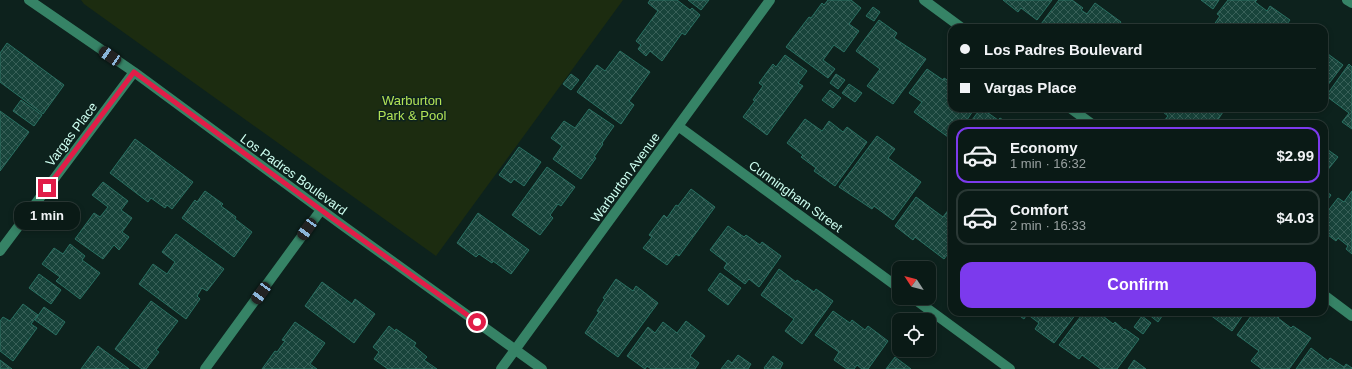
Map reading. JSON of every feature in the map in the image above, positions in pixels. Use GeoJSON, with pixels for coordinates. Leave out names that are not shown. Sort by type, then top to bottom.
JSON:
{"type":"FeatureCollection","features":[{"type":"Feature","properties":{"kind":"street","name":"Los Padres Boulevard"},"geometry":{"type":"LineString","coordinates":[[30,0],[134,72],[321,210],[542,369]]}},
{"type":"Feature","properties":{"kind":"street","name":"Warburton Avenue"},"geometry":{"type":"LineString","coordinates":[[501,369],[770,0]]}},
{"type":"Feature","properties":{"kind":"street"},"geometry":{"type":"LineString","coordinates":[[924,0],[957,24]]}},
{"type":"Feature","properties":{"kind":"street"},"geometry":{"type":"LineString","coordinates":[[1347,0],[1352,4]]}},
{"type":"Feature","properties":{"kind":"street","name":"Vargas Place"},"geometry":{"type":"LineString","coordinates":[[0,251],[134,72]]}},
{"type":"Feature","properties":{"kind":"street"},"geometry":{"type":"LineString","coordinates":[[1076,112],[1086,120]]}},
{"type":"Feature","properties":{"kind":"street","name":"Cunningham Street"},"geometry":{"type":"LineString","coordinates":[[678,126],[892,283]]}},
{"type":"Feature","properties":{"kind":"street"},"geometry":{"type":"LineString","coordinates":[[205,369],[321,210]]}},
{"type":"Feature","properties":{"kind":"street"},"geometry":{"type":"LineString","coordinates":[[1328,298],[1352,316]]}},
{"type":"Feature","properties":{"kind":"street"},"geometry":{"type":"LineString","coordinates":[[923,305],[1010,369]]}},
{"type":"Feature","properties":{"kind":"green space","name":"Warburton Park & Pool"},"geometry":{"type":"Polygon","coordinates":[[[81,0],[623,0],[436,256],[84,4],[81,0]]]}},
{"type":"Feature","properties":{"kind":"building"},"geometry":{"type":"Polygon","coordinates":[[[650,0],[677,0],[690,10],[692,8],[700,15],[685,35],[682,33],[662,61],[650,51],[646,56],[638,49],[641,45],[636,41],[658,11],[648,3],[650,0]]]}},
{"type":"Feature","properties":{"kind":"building"},"geometry":{"type":"Polygon","coordinates":[[[688,0],[709,0],[701,10],[688,0]]]}},
{"type":"Feature","properties":{"kind":"building"},"geometry":{"type":"Polygon","coordinates":[[[828,0],[851,0],[861,8],[849,24],[859,31],[844,52],[834,45],[823,60],[835,69],[828,78],[786,47],[809,17],[811,18],[822,3],[824,5],[828,0]]]}},
{"type":"Feature","properties":{"kind":"building"},"geometry":{"type":"Polygon","coordinates":[[[1003,0],[1052,0],[1037,20],[1021,8],[1018,12],[1003,0]]]}},
{"type":"Feature","properties":{"kind":"building"},"geometry":{"type":"Polygon","coordinates":[[[1059,0],[1072,0],[1083,8],[1081,10],[1087,14],[1095,3],[1121,22],[1120,24],[1041,24],[1059,0]]]}},
{"type":"Feature","properties":{"kind":"building"},"geometry":{"type":"Polygon","coordinates":[[[1201,0],[1219,0],[1213,9],[1201,0]]]}},
{"type":"Feature","properties":{"kind":"building"},"geometry":{"type":"Polygon","coordinates":[[[1228,0],[1257,0],[1255,2],[1267,11],[1270,6],[1290,20],[1287,24],[1214,24],[1220,16],[1217,14],[1228,0]]]}},
{"type":"Feature","properties":{"kind":"building"},"geometry":{"type":"Polygon","coordinates":[[[873,7],[880,12],[874,21],[866,16],[873,7]]]}},
{"type":"Feature","properties":{"kind":"building"},"geometry":{"type":"Polygon","coordinates":[[[879,20],[897,33],[894,38],[926,59],[893,104],[867,86],[880,69],[856,51],[879,20]]]}},
{"type":"Feature","properties":{"kind":"building"},"geometry":{"type":"Polygon","coordinates":[[[7,43],[64,85],[43,114],[0,82],[0,53],[7,43]]]}},
{"type":"Feature","properties":{"kind":"building"},"geometry":{"type":"Polygon","coordinates":[[[620,51],[650,72],[629,101],[634,105],[621,124],[577,92],[597,65],[605,71],[620,51]]]}},
{"type":"Feature","properties":{"kind":"building"},"geometry":{"type":"Polygon","coordinates":[[[1328,54],[1343,65],[1328,85],[1328,54]]]}},
{"type":"Feature","properties":{"kind":"building"},"geometry":{"type":"Polygon","coordinates":[[[785,55],[807,71],[798,83],[803,86],[767,135],[743,117],[755,101],[753,100],[763,86],[759,83],[773,64],[776,67],[785,55]]]}},
{"type":"Feature","properties":{"kind":"building"},"geometry":{"type":"Polygon","coordinates":[[[1349,64],[1352,67],[1352,129],[1342,122],[1349,113],[1328,97],[1328,93],[1349,64]]]}},
{"type":"Feature","properties":{"kind":"building"},"geometry":{"type":"Polygon","coordinates":[[[927,69],[943,80],[944,78],[948,80],[948,112],[972,112],[967,120],[948,120],[948,137],[914,112],[922,102],[909,93],[927,69]]]}},
{"type":"Feature","properties":{"kind":"building"},"geometry":{"type":"Polygon","coordinates":[[[571,74],[579,80],[571,90],[563,84],[571,74]]]}},
{"type":"Feature","properties":{"kind":"building"},"geometry":{"type":"Polygon","coordinates":[[[836,74],[845,80],[838,89],[830,83],[836,74]]]}},
{"type":"Feature","properties":{"kind":"building"},"geometry":{"type":"Polygon","coordinates":[[[849,84],[862,93],[855,102],[842,93],[849,84]]]}},
{"type":"Feature","properties":{"kind":"building"},"geometry":{"type":"Polygon","coordinates":[[[830,90],[841,98],[833,108],[822,100],[830,90]]]}},
{"type":"Feature","properties":{"kind":"building"},"geometry":{"type":"Polygon","coordinates":[[[21,100],[42,115],[34,126],[13,111],[21,100]]]}},
{"type":"Feature","properties":{"kind":"building"},"geometry":{"type":"Polygon","coordinates":[[[589,109],[614,126],[594,157],[596,158],[581,179],[553,159],[562,146],[551,138],[564,121],[575,128],[589,109]]]}},
{"type":"Feature","properties":{"kind":"building"},"geometry":{"type":"Polygon","coordinates":[[[0,111],[29,132],[0,171],[0,111]]]}},
{"type":"Feature","properties":{"kind":"building"},"geometry":{"type":"Polygon","coordinates":[[[978,112],[987,112],[998,120],[972,120],[978,112]]]}},
{"type":"Feature","properties":{"kind":"building"},"geometry":{"type":"Polygon","coordinates":[[[1163,112],[1223,112],[1218,120],[1165,120],[1168,116],[1163,112]]]}},
{"type":"Feature","properties":{"kind":"building"},"geometry":{"type":"Polygon","coordinates":[[[805,119],[822,131],[829,121],[843,132],[847,127],[867,142],[835,186],[814,171],[816,168],[801,157],[803,155],[787,143],[805,119]]]}},
{"type":"Feature","properties":{"kind":"building"},"geometry":{"type":"Polygon","coordinates":[[[877,136],[895,149],[888,158],[921,182],[893,220],[874,206],[872,209],[839,187],[877,136]]]}},
{"type":"Feature","properties":{"kind":"building"},"geometry":{"type":"Polygon","coordinates":[[[135,139],[193,182],[172,209],[167,205],[165,208],[151,198],[148,202],[110,173],[135,139]]]}},
{"type":"Feature","properties":{"kind":"building"},"geometry":{"type":"Polygon","coordinates":[[[519,147],[541,162],[524,186],[514,179],[511,183],[499,175],[519,147]]]}},
{"type":"Feature","properties":{"kind":"building"},"geometry":{"type":"Polygon","coordinates":[[[1328,150],[1338,157],[1328,170],[1328,150]]]}},
{"type":"Feature","properties":{"kind":"building"},"geometry":{"type":"Polygon","coordinates":[[[547,167],[575,187],[561,206],[558,204],[550,215],[553,218],[540,235],[512,215],[547,167]]]}},
{"type":"Feature","properties":{"kind":"building"},"geometry":{"type":"Polygon","coordinates":[[[103,182],[128,201],[121,210],[132,218],[122,232],[129,237],[119,250],[114,245],[103,259],[75,239],[94,213],[100,217],[108,207],[92,195],[103,182]]]}},
{"type":"Feature","properties":{"kind":"building"},"geometry":{"type":"Polygon","coordinates":[[[691,189],[715,207],[679,256],[676,254],[667,265],[643,248],[652,237],[649,235],[664,215],[667,218],[676,205],[678,206],[691,189]]]}},
{"type":"Feature","properties":{"kind":"building"},"geometry":{"type":"Polygon","coordinates":[[[205,191],[223,204],[221,206],[236,217],[235,219],[252,232],[234,257],[182,218],[195,200],[197,202],[205,191]]]}},
{"type":"Feature","properties":{"kind":"building"},"geometry":{"type":"Polygon","coordinates":[[[1352,191],[1352,254],[1346,249],[1348,246],[1338,238],[1336,241],[1328,235],[1328,211],[1338,198],[1344,202],[1352,191]]]}},
{"type":"Feature","properties":{"kind":"building"},"geometry":{"type":"Polygon","coordinates":[[[916,197],[943,217],[948,210],[948,256],[947,255],[944,259],[915,237],[913,240],[895,226],[916,197]]]}},
{"type":"Feature","properties":{"kind":"building"},"geometry":{"type":"Polygon","coordinates":[[[478,213],[529,250],[511,274],[493,261],[492,263],[479,254],[476,257],[457,243],[478,213]]]}},
{"type":"Feature","properties":{"kind":"building"},"geometry":{"type":"Polygon","coordinates":[[[728,226],[744,237],[746,235],[760,245],[762,242],[781,256],[759,287],[749,279],[745,284],[724,268],[727,263],[710,250],[728,226]]]}},
{"type":"Feature","properties":{"kind":"building"},"geometry":{"type":"Polygon","coordinates":[[[176,234],[224,269],[207,291],[202,288],[197,296],[200,299],[186,319],[139,284],[153,264],[167,274],[175,262],[162,252],[176,234]]]}},
{"type":"Feature","properties":{"kind":"building"},"geometry":{"type":"Polygon","coordinates":[[[70,244],[85,256],[82,260],[100,273],[80,299],[56,281],[60,277],[42,264],[54,248],[63,254],[70,244]]]}},
{"type":"Feature","properties":{"kind":"building"},"geometry":{"type":"Polygon","coordinates":[[[779,269],[796,282],[797,280],[814,292],[816,289],[833,301],[802,344],[785,331],[794,319],[761,295],[779,269]]]}},
{"type":"Feature","properties":{"kind":"building"},"geometry":{"type":"Polygon","coordinates":[[[720,273],[741,288],[728,305],[708,290],[720,273]]]}},
{"type":"Feature","properties":{"kind":"building"},"geometry":{"type":"Polygon","coordinates":[[[39,274],[61,290],[51,304],[29,288],[39,274]]]}},
{"type":"Feature","properties":{"kind":"building"},"geometry":{"type":"Polygon","coordinates":[[[616,279],[633,291],[636,286],[658,303],[618,357],[585,333],[599,312],[597,311],[605,299],[603,298],[616,279]]]}},
{"type":"Feature","properties":{"kind":"building"},"geometry":{"type":"Polygon","coordinates":[[[322,282],[352,304],[355,299],[375,314],[354,343],[305,306],[322,282]]]}},
{"type":"Feature","properties":{"kind":"building"},"geometry":{"type":"Polygon","coordinates":[[[151,301],[178,321],[156,350],[159,352],[146,369],[142,369],[115,349],[151,301]]]}},
{"type":"Feature","properties":{"kind":"building"},"geometry":{"type":"Polygon","coordinates":[[[23,304],[38,315],[31,324],[37,328],[13,361],[0,351],[0,321],[3,317],[10,321],[23,304]]]}},
{"type":"Feature","properties":{"kind":"building"},"geometry":{"type":"Polygon","coordinates":[[[44,307],[65,322],[56,335],[35,320],[44,307]]]}},
{"type":"Feature","properties":{"kind":"building"},"geometry":{"type":"Polygon","coordinates":[[[833,311],[850,323],[852,320],[865,330],[868,326],[888,341],[868,369],[862,369],[857,365],[854,369],[847,369],[834,360],[839,352],[815,335],[833,311]]]}},
{"type":"Feature","properties":{"kind":"building"},"geometry":{"type":"Polygon","coordinates":[[[1030,316],[1074,316],[1054,343],[1035,329],[1039,323],[1030,316]]]}},
{"type":"Feature","properties":{"kind":"building"},"geometry":{"type":"Polygon","coordinates":[[[1081,316],[1103,316],[1113,324],[1115,322],[1124,330],[1125,329],[1139,339],[1117,369],[1101,369],[1082,355],[1079,359],[1059,345],[1081,316]]]}},
{"type":"Feature","properties":{"kind":"building"},"geometry":{"type":"Polygon","coordinates":[[[1142,316],[1151,323],[1143,334],[1134,327],[1142,316]]]}},
{"type":"Feature","properties":{"kind":"building"},"geometry":{"type":"Polygon","coordinates":[[[1150,316],[1162,316],[1158,322],[1150,316]]]}},
{"type":"Feature","properties":{"kind":"building"},"geometry":{"type":"Polygon","coordinates":[[[1211,316],[1242,316],[1232,331],[1211,316]]]}},
{"type":"Feature","properties":{"kind":"building"},"geometry":{"type":"Polygon","coordinates":[[[1251,316],[1279,316],[1278,318],[1291,328],[1293,326],[1311,338],[1289,369],[1262,369],[1251,361],[1259,351],[1237,335],[1251,316]]]}},
{"type":"Feature","properties":{"kind":"building"},"geometry":{"type":"Polygon","coordinates":[[[686,321],[705,336],[690,356],[699,363],[695,369],[651,369],[647,366],[645,369],[627,356],[648,327],[655,333],[663,322],[677,333],[686,321]]]}},
{"type":"Feature","properties":{"kind":"building"},"geometry":{"type":"Polygon","coordinates":[[[295,322],[325,343],[310,364],[317,369],[262,369],[275,351],[277,352],[285,341],[282,340],[295,322]]]}},
{"type":"Feature","properties":{"kind":"building"},"geometry":{"type":"Polygon","coordinates":[[[389,326],[416,343],[414,346],[427,357],[424,360],[437,369],[388,369],[374,359],[379,352],[373,347],[389,326]]]}},
{"type":"Feature","properties":{"kind":"building"},"geometry":{"type":"Polygon","coordinates":[[[98,346],[129,369],[81,369],[98,346]]]}},
{"type":"Feature","properties":{"kind":"building"},"geometry":{"type":"Polygon","coordinates":[[[1311,348],[1328,361],[1330,358],[1344,367],[1346,364],[1352,369],[1296,369],[1311,348]]]}},
{"type":"Feature","properties":{"kind":"building"},"geometry":{"type":"Polygon","coordinates":[[[738,355],[751,364],[748,369],[721,369],[728,360],[732,363],[738,355]]]}},
{"type":"Feature","properties":{"kind":"building"},"geometry":{"type":"Polygon","coordinates":[[[773,356],[783,363],[780,369],[765,369],[764,368],[773,356]]]}},
{"type":"Feature","properties":{"kind":"building"},"geometry":{"type":"Polygon","coordinates":[[[895,357],[911,369],[886,369],[895,357]]]}},
{"type":"Feature","properties":{"kind":"building"},"geometry":{"type":"Polygon","coordinates":[[[0,360],[12,369],[0,369],[0,360]]]}},
{"type":"Feature","properties":{"kind":"building"},"geometry":{"type":"Polygon","coordinates":[[[1134,360],[1146,369],[1128,369],[1134,360]]]}},
{"type":"Feature","properties":{"kind":"route"},"geometry":{"type":"LineString","coordinates":[[47,188],[134,72],[332,218],[477,322]]}}]}
